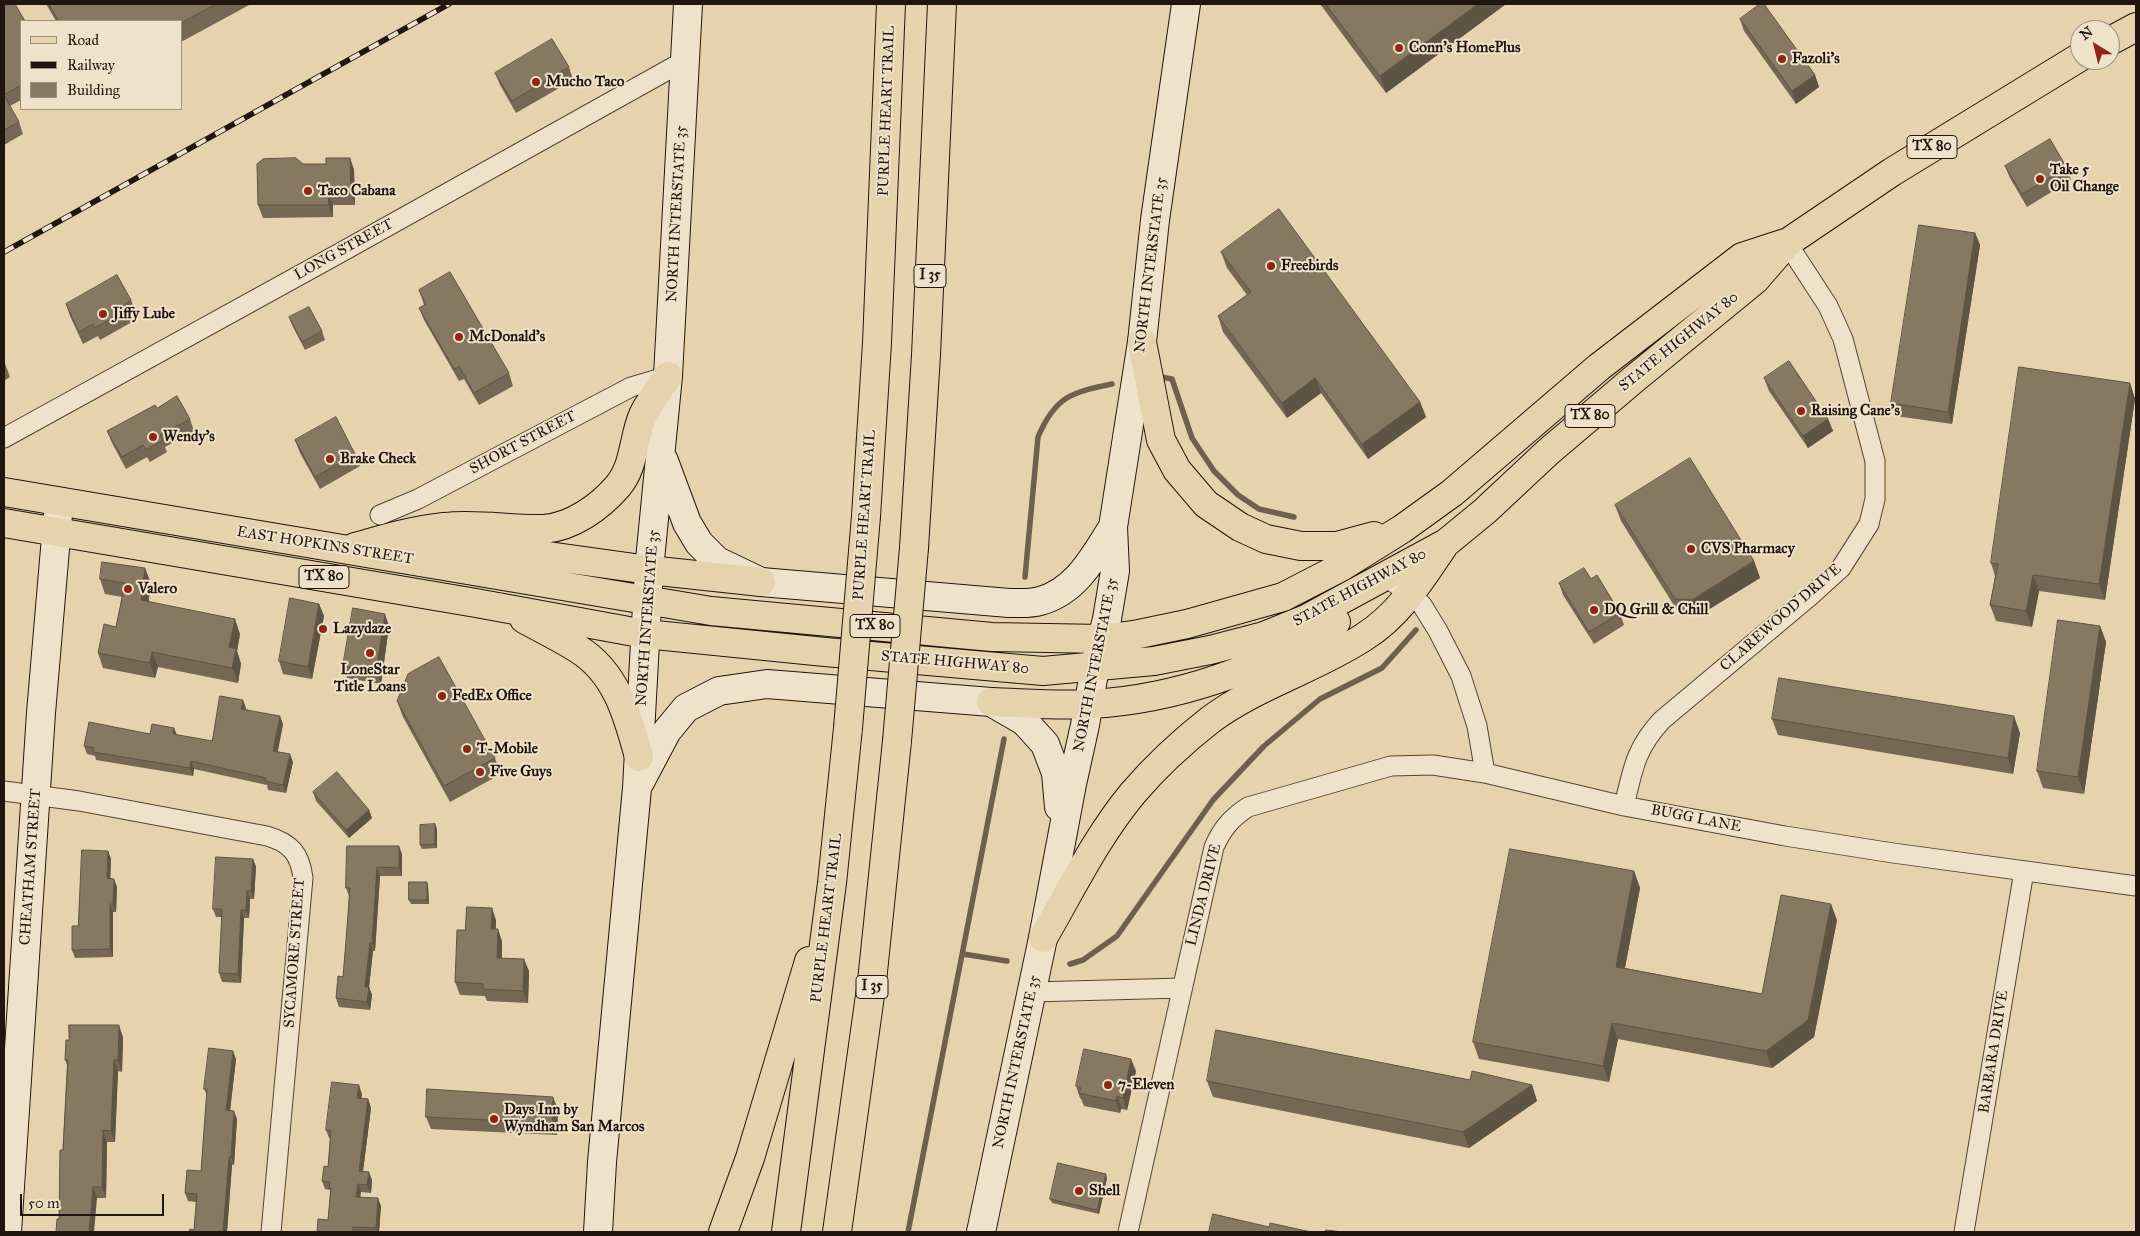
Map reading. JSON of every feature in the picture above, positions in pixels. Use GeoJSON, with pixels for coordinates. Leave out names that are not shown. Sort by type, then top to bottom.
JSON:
{"type":"FeatureCollection","features":[{"type":"Feature","properties":{"kind":"main road","name":"NORTH INTERSTATE 35"},"geometry":{"type":"LineString","coordinates":[[598,1232],[602,1162],[637,788],[649,570],[662,455],[668,376],[688,4]]}},
{"type":"Feature","properties":{"kind":"main road","name":"PURPLE HEART TRAIL"},"geometry":{"type":"LineString","coordinates":[[786,1232],[832,883],[848,728],[866,516],[877,343],[891,4]]}},
{"type":"Feature","properties":{"kind":"main road","name":"I 35"},"geometry":{"type":"LineString","coordinates":[[837,1232],[872,981],[897,741],[914,548],[926,355],[942,4]]}},
{"type":"Feature","properties":{"kind":"main road","name":"NORTH INTERSTATE 35"},"geometry":{"type":"LineString","coordinates":[[981,1232],[1043,938],[1115,571],[1113,527],[1142,342],[1155,220],[1186,4]]}},
{"type":"Feature","properties":{"kind":"main road"},"geometry":{"type":"LineString","coordinates":[[2120,36],[2136,27]]}},
{"type":"Feature","properties":{"kind":"main road","name":"STATE HIGHWAY 80"},"geometry":{"type":"LineString","coordinates":[[644,634],[825,652],[1043,670],[1163,660],[1264,636],[1306,619],[1446,543],[1485,511],[1548,452],[1755,280],[1787,243],[1892,172],[2070,63]]}},
{"type":"Feature","properties":{"kind":"main road","name":"STATE HIGHWAY 80"},"geometry":{"type":"LineString","coordinates":[[647,600],[711,611],[992,637],[1103,639],[1187,624],[1283,597],[1341,567],[1402,529],[1452,493],[1599,367],[1742,257],[1787,243]]}},
{"type":"Feature","properties":{"kind":"main road"},"geometry":{"type":"LineString","coordinates":[[1142,342],[1160,440],[1176,470],[1206,504],[1240,527],[1266,539],[1300,546],[1337,546],[1402,529]]}},
{"type":"Feature","properties":{"kind":"main road"},"geometry":{"type":"LineString","coordinates":[[637,788],[667,731],[686,708],[719,691],[766,684],[991,702],[1089,704],[1132,700],[1164,694],[1206,683],[1266,659],[1306,640],[1335,622],[1361,601],[1399,556],[1420,535],[1482,485],[1579,400],[1599,367]]}},
{"type":"Feature","properties":{"kind":"main road"},"geometry":{"type":"LineString","coordinates":[[344,550],[404,534],[444,527],[484,525],[545,529],[574,522],[598,506],[619,485],[633,456],[643,414],[668,376]]}},
{"type":"Feature","properties":{"kind":"main road"},"geometry":{"type":"LineString","coordinates":[[662,455],[687,523],[699,542],[717,561],[761,582]]}},
{"type":"Feature","properties":{"kind":"main road","name":"EAST HOPKINS STREET"},"geometry":{"type":"LineString","coordinates":[[4,492],[647,600]]}},
{"type":"Feature","properties":{"kind":"main road","name":"CHEATHAM STREET"},"geometry":{"type":"LineString","coordinates":[[7,1232],[36,797],[59,502]]}},
{"type":"Feature","properties":{"kind":"main road","name":"EAST HOPKINS STREET"},"geometry":{"type":"LineString","coordinates":[[4,523],[506,608],[644,634]]}},
{"type":"Feature","properties":{"kind":"main road"},"geometry":{"type":"LineString","coordinates":[[158,549],[212,543],[335,564],[364,564],[410,560],[447,550],[484,548],[649,570],[761,582],[1009,603],[1040,601],[1067,588],[1083,573],[1113,527]]}},
{"type":"Feature","properties":{"kind":"main road"},"geometry":{"type":"LineString","coordinates":[[1043,938],[1106,832],[1132,794],[1162,760],[1211,720],[1240,700],[1339,652],[1365,637],[1411,594],[1446,543]]}},
{"type":"Feature","properties":{"kind":"main road"},"geometry":{"type":"LineString","coordinates":[[506,608],[580,650],[599,667],[616,690],[626,711],[639,757]]}},
{"type":"Feature","properties":{"kind":"main road"},"geometry":{"type":"LineString","coordinates":[[991,702],[1024,721],[1045,744],[1056,773],[1062,836]]}},
{"type":"Feature","properties":{"kind":"main road"},"geometry":{"type":"LineString","coordinates":[[723,1232],[750,1158],[832,883]]}},
{"type":"Feature","properties":{"kind":"street","name":"LONG STREET"},"geometry":{"type":"LineString","coordinates":[[4,438],[684,61]]}},
{"type":"Feature","properties":{"kind":"street","name":"CLAREWOOD DRIVE"},"geometry":{"type":"LineString","coordinates":[[1624,806],[1638,753],[1647,736],[1662,720],[1841,568],[1869,524],[1875,499],[1875,461],[1843,339],[1828,306],[1787,243]]}},
{"type":"Feature","properties":{"kind":"street","name":"SHORT STREET"},"geometry":{"type":"LineString","coordinates":[[380,516],[418,499],[631,387],[668,376]]}},
{"type":"Feature","properties":{"kind":"street"},"geometry":{"type":"LineString","coordinates":[[1384,576],[1411,594],[1430,617],[1461,676],[1477,726],[1484,773]]}},
{"type":"Feature","properties":{"kind":"street","name":"LINDA DRIVE"},"geometry":{"type":"LineString","coordinates":[[1128,1232],[1156,1098],[1214,847],[1220,832],[1233,817],[1248,807],[1391,766],[1432,765],[1484,773]]}},
{"type":"Feature","properties":{"kind":"street","name":"BUGG LANE"},"geometry":{"type":"LineString","coordinates":[[1484,773],[1624,806],[1785,836],[2136,886]]}},
{"type":"Feature","properties":{"kind":"street","name":"SYCAMORE STREET"},"geometry":{"type":"LineString","coordinates":[[4,791],[36,797],[79,801],[267,836],[282,840],[298,858],[301,864],[302,878],[271,1232]]}},
{"type":"Feature","properties":{"kind":"street","name":"BARBARA DRIVE"},"geometry":{"type":"LineString","coordinates":[[1964,1232],[2024,871]]}},
{"type":"Feature","properties":{"kind":"street"},"geometry":{"type":"LineString","coordinates":[[1032,992],[1182,988]]}},
{"type":"Feature","properties":{"kind":"building"},"geometry":{"type":"Polygon","coordinates":[[[4,4],[15,4],[24,20],[20,20],[20,86],[4,95],[4,4]]]}},
{"type":"Feature","properties":{"kind":"building"},"geometry":{"type":"Polygon","coordinates":[[[49,4],[216,4],[182,22],[182,20],[58,20],[49,4]]]}},
{"type":"Feature","properties":{"kind":"building","name":"Conn's HomePlus"},"geometry":{"type":"Polygon","coordinates":[[[1326,4],[1478,4],[1380,76],[1326,4]]]}},
{"type":"Feature","properties":{"kind":"building","name":"Fazoli's"},"geometry":{"type":"Polygon","coordinates":[[[1760,4],[1764,4],[1815,75],[1792,91],[1740,19],[1760,4]]]}},
{"type":"Feature","properties":{"kind":"building"},"geometry":{"type":"Polygon","coordinates":[[[552,39],[569,67],[512,101],[495,73],[552,39]]]}},
{"type":"Feature","properties":{"kind":"building"},"geometry":{"type":"Polygon","coordinates":[[[4,95],[19,122],[4,130],[4,95]]]}},
{"type":"Feature","properties":{"kind":"building"},"geometry":{"type":"Polygon","coordinates":[[[2050,139],[2067,168],[2022,194],[2005,166],[2050,139]]]}},
{"type":"Feature","properties":{"kind":"building","name":"Taco Cabana"},"geometry":{"type":"Polygon","coordinates":[[[296,158],[303,164],[326,164],[326,158],[350,158],[351,192],[328,193],[329,205],[258,205],[257,164],[263,159],[296,158]]]}},
{"type":"Feature","properties":{"kind":"building"},"geometry":{"type":"Polygon","coordinates":[[[1279,209],[1420,402],[1362,444],[1315,378],[1282,403],[1218,316],[1251,292],[1221,252],[1279,209]]]}},
{"type":"Feature","properties":{"kind":"building"},"geometry":{"type":"Polygon","coordinates":[[[1919,225],[1975,233],[1948,412],[1891,403],[1919,225]]]}},
{"type":"Feature","properties":{"kind":"building","name":"McDonald's"},"geometry":{"type":"Polygon","coordinates":[[[450,272],[509,373],[474,393],[459,366],[454,369],[419,308],[426,304],[419,290],[450,272]]]}},
{"type":"Feature","properties":{"kind":"building","name":"Jiffy Lube"},"geometry":{"type":"Polygon","coordinates":[[[117,275],[131,300],[125,304],[128,309],[95,328],[93,324],[79,332],[66,304],[117,275]]]}},
{"type":"Feature","properties":{"kind":"building"},"geometry":{"type":"Polygon","coordinates":[[[309,307],[322,331],[302,342],[289,317],[309,307]]]}},
{"type":"Feature","properties":{"kind":"building","name":"Raising Cane's"},"geometry":{"type":"Polygon","coordinates":[[[1789,361],[1828,419],[1803,436],[1764,378],[1789,361]]]}},
{"type":"Feature","properties":{"kind":"building"},"geometry":{"type":"Polygon","coordinates":[[[2019,367],[2130,383],[2099,584],[2033,575],[2026,611],[1990,605],[1998,564],[1991,563],[2019,367]]]}},
{"type":"Feature","properties":{"kind":"building"},"geometry":{"type":"Polygon","coordinates":[[[177,396],[190,419],[160,435],[163,440],[146,450],[143,445],[122,457],[107,431],[155,405],[157,408],[177,396]]]}},
{"type":"Feature","properties":{"kind":"building","name":"Brake Check"},"geometry":{"type":"Polygon","coordinates":[[[336,417],[355,454],[315,477],[295,440],[336,417]]]}},
{"type":"Feature","properties":{"kind":"building","name":"CVS Pharmacy"},"geometry":{"type":"Polygon","coordinates":[[[1690,458],[1754,561],[1692,600],[1675,599],[1615,505],[1690,458]]]}},
{"type":"Feature","properties":{"kind":"building"},"geometry":{"type":"Polygon","coordinates":[[[102,562],[145,568],[141,600],[235,619],[229,647],[236,649],[232,668],[152,652],[150,663],[98,653],[104,624],[116,627],[125,583],[100,579],[102,562]]]}},
{"type":"Feature","properties":{"kind":"building","name":"DQ Grill & Chill"},"geometry":{"type":"Polygon","coordinates":[[[1584,568],[1591,579],[1597,575],[1620,613],[1589,632],[1559,583],[1584,568]]]}},
{"type":"Feature","properties":{"kind":"building"},"geometry":{"type":"Polygon","coordinates":[[[290,598],[319,604],[308,667],[279,661],[290,598]]]}},
{"type":"Feature","properties":{"kind":"building","name":"LoneStar Title Loans"},"geometry":{"type":"Polygon","coordinates":[[[353,608],[385,614],[376,672],[343,666],[353,608]]]}},
{"type":"Feature","properties":{"kind":"building"},"geometry":{"type":"Polygon","coordinates":[[[2058,620],[2100,626],[2078,777],[2037,771],[2058,620]]]}},
{"type":"Feature","properties":{"kind":"building"},"geometry":{"type":"Polygon","coordinates":[[[439,657],[495,758],[444,786],[397,701],[408,674],[439,657]]]}},
{"type":"Feature","properties":{"kind":"building"},"geometry":{"type":"Polygon","coordinates":[[[1779,678],[2014,716],[2008,758],[1772,719],[1779,678]]]}},
{"type":"Feature","properties":{"kind":"building"},"geometry":{"type":"Polygon","coordinates":[[[220,696],[243,700],[241,709],[280,716],[273,751],[290,754],[283,785],[265,781],[266,778],[191,761],[190,768],[93,752],[94,748],[84,746],[89,722],[150,734],[152,724],[174,728],[173,734],[212,741],[220,696]]]}},
{"type":"Feature","properties":{"kind":"building"},"geometry":{"type":"Polygon","coordinates":[[[337,772],[369,810],[346,830],[313,792],[337,772]]]}},
{"type":"Feature","properties":{"kind":"building"},"geometry":{"type":"Polygon","coordinates":[[[435,824],[435,844],[420,845],[420,825],[435,824]]]}},
{"type":"Feature","properties":{"kind":"building"},"geometry":{"type":"Polygon","coordinates":[[[347,846],[399,846],[399,868],[377,867],[372,943],[370,943],[365,987],[369,987],[367,1002],[336,998],[338,976],[343,977],[350,888],[346,888],[347,846]]]}},
{"type":"Feature","properties":{"kind":"building"},"geometry":{"type":"Polygon","coordinates":[[[1510,849],[1634,871],[1616,967],[1762,994],[1781,895],[1831,904],[1808,1020],[1766,1051],[1612,1023],[1603,1066],[1473,1042],[1510,849]]]}},
{"type":"Feature","properties":{"kind":"building"},"geometry":{"type":"Polygon","coordinates":[[[82,850],[108,851],[107,878],[114,879],[113,904],[110,904],[110,949],[72,950],[72,926],[78,926],[82,850]]]}},
{"type":"Feature","properties":{"kind":"building"},"geometry":{"type":"Polygon","coordinates":[[[216,857],[253,859],[251,891],[247,891],[246,910],[241,910],[238,974],[219,973],[222,909],[213,909],[216,857]]]}},
{"type":"Feature","properties":{"kind":"building"},"geometry":{"type":"Polygon","coordinates":[[[409,882],[427,882],[427,900],[409,900],[409,882]]]}},
{"type":"Feature","properties":{"kind":"building"},"geometry":{"type":"Polygon","coordinates":[[[467,907],[492,908],[491,929],[498,929],[497,958],[524,959],[523,991],[483,989],[483,984],[455,982],[457,930],[465,930],[467,907]]]}},
{"type":"Feature","properties":{"kind":"building"},"geometry":{"type":"Polygon","coordinates":[[[69,1025],[119,1025],[118,1060],[114,1060],[111,1131],[103,1130],[102,1187],[93,1187],[89,1232],[56,1232],[57,1219],[59,1219],[60,1150],[63,1150],[68,1060],[65,1060],[66,1040],[69,1040],[69,1025]]]}},
{"type":"Feature","properties":{"kind":"building"},"geometry":{"type":"Polygon","coordinates":[[[1216,1030],[1470,1080],[1472,1071],[1532,1085],[1463,1132],[1207,1081],[1216,1030]]]}},
{"type":"Feature","properties":{"kind":"building"},"geometry":{"type":"Polygon","coordinates":[[[209,1048],[233,1051],[226,1110],[234,1111],[223,1232],[189,1232],[190,1229],[194,1230],[197,1194],[185,1193],[187,1170],[201,1171],[207,1089],[204,1089],[209,1048]]]}},
{"type":"Feature","properties":{"kind":"building","name":"7-Eleven"},"geometry":{"type":"Polygon","coordinates":[[[1084,1049],[1131,1059],[1123,1098],[1117,1096],[1116,1101],[1079,1093],[1081,1088],[1076,1086],[1084,1049]]]}},
{"type":"Feature","properties":{"kind":"building"},"geometry":{"type":"Polygon","coordinates":[[[332,1082],[359,1085],[357,1098],[368,1099],[359,1171],[369,1172],[367,1185],[358,1184],[356,1197],[378,1198],[376,1228],[353,1227],[353,1232],[317,1232],[318,1219],[328,1220],[331,1188],[329,1188],[330,1182],[322,1181],[324,1166],[328,1167],[331,1131],[326,1130],[332,1082]]]}},
{"type":"Feature","properties":{"kind":"building"},"geometry":{"type":"Polygon","coordinates":[[[427,1089],[553,1097],[552,1123],[426,1117],[427,1089]]]}},
{"type":"Feature","properties":{"kind":"building","name":"Shell"},"geometry":{"type":"Polygon","coordinates":[[[1058,1163],[1106,1174],[1097,1210],[1050,1199],[1058,1163]]]}},
{"type":"Feature","properties":{"kind":"building"},"geometry":{"type":"Polygon","coordinates":[[[1213,1214],[1269,1227],[1270,1223],[1311,1232],[1209,1232],[1213,1214]]]}},
{"type":"Feature","properties":{"kind":"building"},"geometry":{"type":"Polygon","coordinates":[[[1326,1230],[1343,1232],[1326,1232],[1326,1230]]]}},
{"type":"Feature","properties":{"kind":"waterway"},"geometry":{"type":"LineString","coordinates":[[1161,377],[1172,379],[1192,438],[1214,471],[1238,495],[1259,509],[1294,517]]}},
{"type":"Feature","properties":{"kind":"waterway"},"geometry":{"type":"LineString","coordinates":[[1025,577],[1038,437],[1051,413],[1066,398],[1086,390],[1112,384]]}},
{"type":"Feature","properties":{"kind":"waterway"},"geometry":{"type":"LineString","coordinates":[[1070,964],[1083,960],[1117,936],[1213,800],[1264,746],[1320,699],[1382,668],[1416,630]]}},
{"type":"Feature","properties":{"kind":"waterway"},"geometry":{"type":"LineString","coordinates":[[908,1232],[1004,739]]}},
{"type":"Feature","properties":{"kind":"waterway"},"geometry":{"type":"LineString","coordinates":[[963,954],[1007,961]]}},
{"type":"Feature","properties":{"kind":"railway"},"geometry":{"type":"LineString","coordinates":[[4,252],[449,4]]}},
{"type":"Feature","properties":{"kind":"place","name":"Conn's HomePlus"},"geometry":{"type":"Point","coordinates":[1399,48]}},
{"type":"Feature","properties":{"kind":"place","name":"Fazoli's"},"geometry":{"type":"Point","coordinates":[1782,59]}},
{"type":"Feature","properties":{"kind":"place","name":"Mucho Taco"},"geometry":{"type":"Point","coordinates":[536,82]}},
{"type":"Feature","properties":{"kind":"place","name":"Take 5 Oil Change"},"geometry":{"type":"Point","coordinates":[2040,179]}},
{"type":"Feature","properties":{"kind":"place","name":"Taco Cabana"},"geometry":{"type":"Point","coordinates":[308,191]}},
{"type":"Feature","properties":{"kind":"place","name":"Freebirds"},"geometry":{"type":"Point","coordinates":[1271,266]}},
{"type":"Feature","properties":{"kind":"place","name":"Jiffy Lube"},"geometry":{"type":"Point","coordinates":[103,314]}},
{"type":"Feature","properties":{"kind":"place","name":"McDonald's"},"geometry":{"type":"Point","coordinates":[459,337]}},
{"type":"Feature","properties":{"kind":"place","name":"Raising Cane's"},"geometry":{"type":"Point","coordinates":[1801,411]}},
{"type":"Feature","properties":{"kind":"place","name":"Wendy's"},"geometry":{"type":"Point","coordinates":[153,437]}},
{"type":"Feature","properties":{"kind":"place","name":"Brake Check"},"geometry":{"type":"Point","coordinates":[330,459]}},
{"type":"Feature","properties":{"kind":"place","name":"CVS Pharmacy"},"geometry":{"type":"Point","coordinates":[1691,549]}},
{"type":"Feature","properties":{"kind":"place","name":"Valero"},"geometry":{"type":"Point","coordinates":[128,589]}},
{"type":"Feature","properties":{"kind":"place","name":"DQ Grill & Chill"},"geometry":{"type":"Point","coordinates":[1594,610]}},
{"type":"Feature","properties":{"kind":"place","name":"Lazydaze"},"geometry":{"type":"Point","coordinates":[323,629]}},
{"type":"Feature","properties":{"kind":"place","name":"LoneStar Title Loans"},"geometry":{"type":"Point","coordinates":[370,653]}},
{"type":"Feature","properties":{"kind":"place","name":"FedEx Office"},"geometry":{"type":"Point","coordinates":[442,696]}},
{"type":"Feature","properties":{"kind":"place","name":"T-Mobile"},"geometry":{"type":"Point","coordinates":[467,749]}},
{"type":"Feature","properties":{"kind":"place","name":"Five Guys"},"geometry":{"type":"Point","coordinates":[480,772]}},
{"type":"Feature","properties":{"kind":"place","name":"7-Eleven"},"geometry":{"type":"Point","coordinates":[1108,1085]}},
{"type":"Feature","properties":{"kind":"place","name":"Days Inn by Wyndham San Marcos"},"geometry":{"type":"Point","coordinates":[494,1119]}},
{"type":"Feature","properties":{"kind":"place","name":"Shell"},"geometry":{"type":"Point","coordinates":[1079,1191]}}]}
